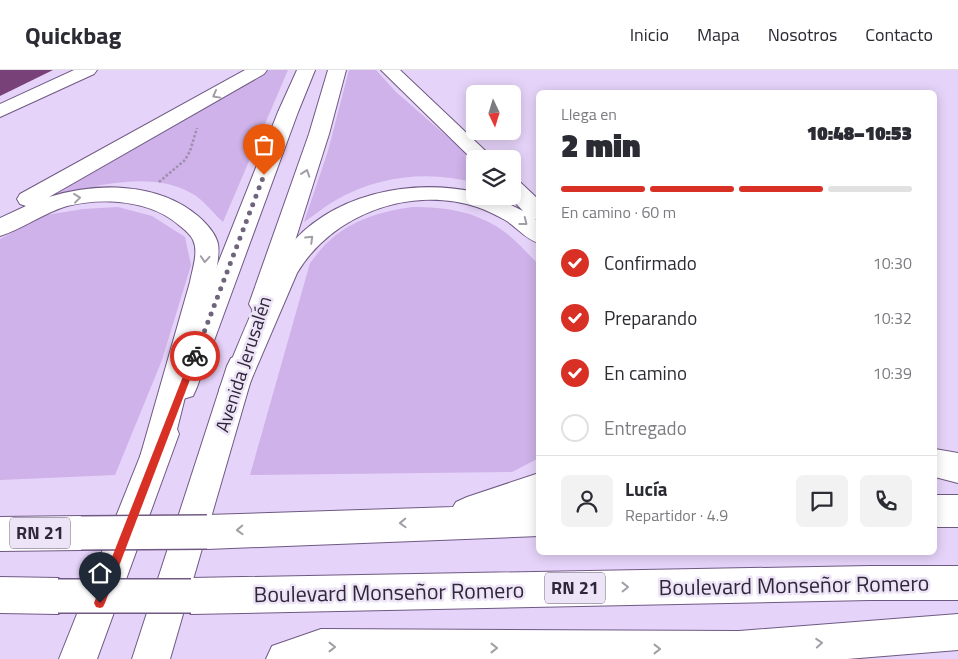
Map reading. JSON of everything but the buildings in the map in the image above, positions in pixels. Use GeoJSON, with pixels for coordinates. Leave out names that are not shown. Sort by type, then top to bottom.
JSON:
{"type":"FeatureCollection","features":[{"type":"Feature","properties":{"kind":"main road"},"geometry":{"type":"LineString","coordinates":[[0,111],[88,70]]}},
{"type":"Feature","properties":{"kind":"main road"},"geometry":{"type":"LineString","coordinates":[[0,214],[258,70]]}},
{"type":"Feature","properties":{"kind":"main road"},"geometry":{"type":"LineString","coordinates":[[78,659],[288,112],[306,70]]}},
{"type":"Feature","properties":{"kind":"main road","name":"Avenida Jerusalén"},"geometry":{"type":"LineString","coordinates":[[151,659],[233,390],[319,134],[337,70]]}},
{"type":"Feature","properties":{"kind":"main road"},"geometry":{"type":"LineString","coordinates":[[390,70],[474,150]]}},
{"type":"Feature","properties":{"kind":"main road"},"geometry":{"type":"LineString","coordinates":[[233,390],[283,274],[300,250],[314,235],[331,222],[354,209],[398,196],[440,193],[465,195],[488,201],[509,210],[536,232]]}},
{"type":"Feature","properties":{"kind":"main road"},"geometry":{"type":"LineString","coordinates":[[0,228],[22,216],[67,199],[110,194],[143,199],[169,207],[185,215],[198,230],[206,242],[206,259],[202,282],[155,457]]}},
{"type":"Feature","properties":{"kind":"main road"},"geometry":{"type":"LineString","coordinates":[[521,196],[536,210]]}},
{"type":"Feature","properties":{"kind":"main road"},"geometry":{"type":"LineString","coordinates":[[937,463],[958,468]]}},
{"type":"Feature","properties":{"kind":"main road"},"geometry":{"type":"LineString","coordinates":[[440,522],[536,489]]}},
{"type":"Feature","properties":{"kind":"main road"},"geometry":{"type":"LineString","coordinates":[[937,511],[958,511]]}},
{"type":"Feature","properties":{"kind":"main road","name":"RN 21"},"geometry":{"type":"LineString","coordinates":[[0,534],[207,532],[440,522],[536,520]]}},
{"type":"Feature","properties":{"kind":"main road","name":"Boulevard Monseñor Romero"},"geometry":{"type":"LineString","coordinates":[[0,595],[191,596],[860,583],[958,583]]}},
{"type":"Feature","properties":{"kind":"main road"},"geometry":{"type":"LineString","coordinates":[[285,659],[322,647],[739,649],[958,632]]}},
{"type":"Feature","properties":{"kind":"path"},"geometry":{"type":"LineString","coordinates":[[143,199],[149,190],[181,164],[190,151],[193,136],[199,123]]}},
{"type":"Feature","properties":{"kind":"shaded area"},"geometry":{"type":"Polygon","coordinates":[[[269,70],[288,70],[223,222],[204,202],[191,193],[174,186],[156,182],[138,181],[99,185],[43,197],[269,70]]]}},
{"type":"Feature","properties":{"kind":"shaded area"},"geometry":{"type":"Polygon","coordinates":[[[349,70],[376,70],[396,92],[466,153],[466,181],[422,176],[369,185],[332,202],[304,222],[328,151],[349,70]]]}},
{"type":"Feature","properties":{"kind":"shaded area"},"geometry":{"type":"Polygon","coordinates":[[[118,207],[152,216],[185,237],[191,265],[162,360],[115,475],[0,480],[0,239],[46,215],[83,209],[118,207]]]}},
{"type":"Feature","properties":{"kind":"shaded area"},"geometry":{"type":"Polygon","coordinates":[[[413,207],[448,209],[470,214],[481,218],[507,234],[536,262],[536,460],[512,472],[250,475],[310,263],[325,244],[337,234],[357,222],[390,211],[413,207]]]}},
{"type":"Feature","properties":{"kind":"way so far"},"geometry":{"type":"LineString","coordinates":[[195,356],[264,175]]}},
{"type":"Feature","properties":{"kind":"route"},"geometry":{"type":"LineString","coordinates":[[100,603],[195,356]]}}]}
